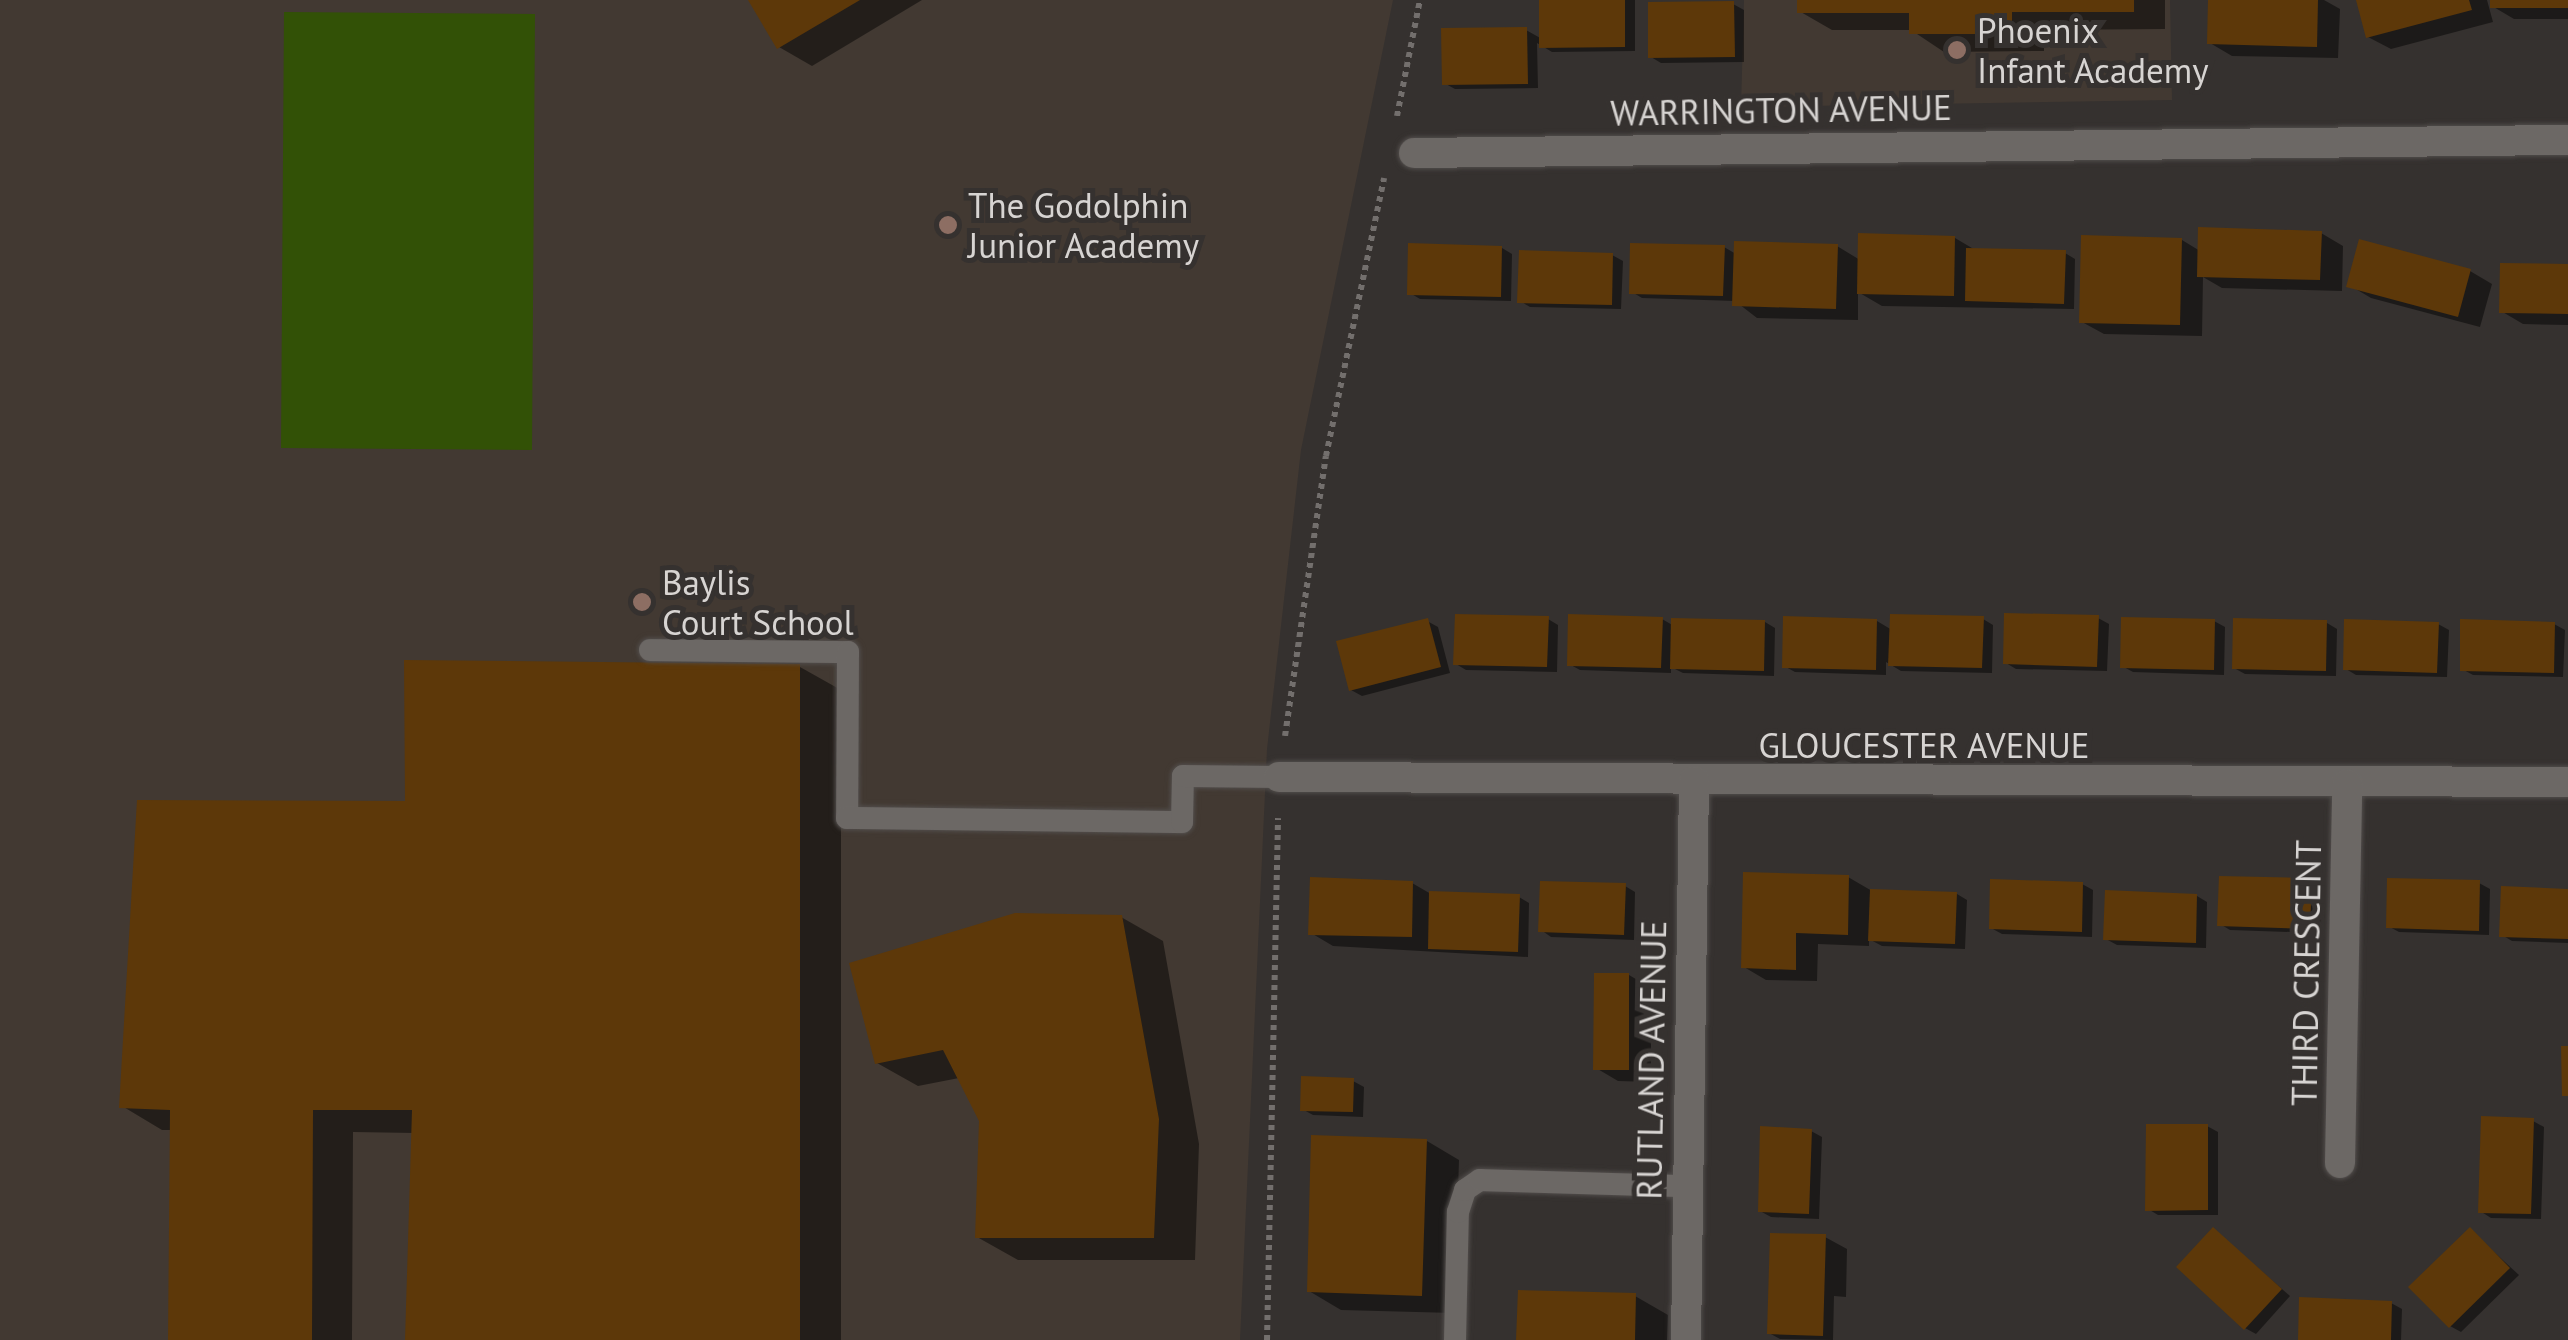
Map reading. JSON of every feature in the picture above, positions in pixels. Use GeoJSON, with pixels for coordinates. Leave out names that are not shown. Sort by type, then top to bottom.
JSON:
{"type":"FeatureCollection","features":[{"type":"Feature","properties":{"kind":"street","name":"WARRINGTON AVENUE"},"geometry":{"type":"LineString","coordinates":[[1404,142],[2568,140]]}},
{"type":"Feature","properties":{"kind":"street","name":"GLOUCESTER AVENUE"},"geometry":{"type":"LineString","coordinates":[[1279,777],[2568,782]]}},
{"type":"Feature","properties":{"kind":"street","name":"RUTLAND AVENUE"},"geometry":{"type":"LineString","coordinates":[[1686,1340],[1685,1186],[1694,781]]}},
{"type":"Feature","properties":{"kind":"street","name":"THIRD CRESCENT"},"geometry":{"type":"LineString","coordinates":[[2340,1163],[2347,784]]}},
{"type":"Feature","properties":{"kind":"lane"},"geometry":{"type":"LineString","coordinates":[[650,650],[848,652],[848,818],[1182,822],[1183,776],[1279,777]]}},
{"type":"Feature","properties":{"kind":"lane"},"geometry":{"type":"LineString","coordinates":[[1456,1340],[1458,1212],[1465,1190],[1480,1180],[1685,1186]]}},
{"type":"Feature","properties":{"kind":"path"},"geometry":{"type":"LineString","coordinates":[[1404,142],[1420,0]]}},
{"type":"Feature","properties":{"kind":"path"},"geometry":{"type":"LineString","coordinates":[[1267,1340],[1279,777],[1326,456],[1386,169]]}},
{"type":"Feature","properties":{"kind":"shaded area","name":"Baylis Court School"},"geometry":{"type":"Polygon","coordinates":[[[0,0],[1393,0],[1301,450],[1267,749],[1240,1340],[0,1340],[0,0]]]}},
{"type":"Feature","properties":{"kind":"shaded area","name":"Phoenix Infant Academy"},"geometry":{"type":"Polygon","coordinates":[[[1744,0],[2170,0],[2172,100],[1741,107],[1744,0]]]}},
{"type":"Feature","properties":{"kind":"green space"},"geometry":{"type":"Polygon","coordinates":[[[284,12],[535,14],[532,450],[281,448],[284,12]]]}},
{"type":"Feature","properties":{"kind":"building"},"geometry":{"type":"Polygon","coordinates":[[[748,0],[860,0],[777,49],[748,0]]]}},
{"type":"Feature","properties":{"kind":"building"},"geometry":{"type":"Polygon","coordinates":[[[1539,0],[1625,0],[1625,47],[1539,48],[1539,0]]]}},
{"type":"Feature","properties":{"kind":"building"},"geometry":{"type":"Polygon","coordinates":[[[1797,0],[2134,0],[2134,12],[2012,12],[2012,34],[1909,34],[1909,13],[1797,13],[1797,0]]]}},
{"type":"Feature","properties":{"kind":"building"},"geometry":{"type":"Polygon","coordinates":[[[2208,0],[2318,0],[2317,47],[2207,44],[2208,0]]]}},
{"type":"Feature","properties":{"kind":"building"},"geometry":{"type":"Polygon","coordinates":[[[2356,0],[2469,0],[2472,10],[2366,38],[2356,0]]]}},
{"type":"Feature","properties":{"kind":"building"},"geometry":{"type":"Polygon","coordinates":[[[2490,0],[2568,0],[2568,8],[2490,8],[2490,0]]]}},
{"type":"Feature","properties":{"kind":"building"},"geometry":{"type":"Polygon","coordinates":[[[1734,1],[1735,57],[1648,58],[1648,2],[1734,1]]]}},
{"type":"Feature","properties":{"kind":"building"},"geometry":{"type":"Polygon","coordinates":[[[1527,27],[1528,84],[1442,85],[1441,28],[1527,27]]]}},
{"type":"Feature","properties":{"kind":"building"},"geometry":{"type":"Polygon","coordinates":[[[2198,227],[2322,231],[2320,280],[2197,277],[2198,227]]]}},
{"type":"Feature","properties":{"kind":"building"},"geometry":{"type":"Polygon","coordinates":[[[1858,233],[1955,236],[1954,296],[1857,294],[1858,233]]]}},
{"type":"Feature","properties":{"kind":"building"},"geometry":{"type":"Polygon","coordinates":[[[2081,235],[2182,238],[2180,325],[2079,323],[2081,235]]]}},
{"type":"Feature","properties":{"kind":"building"},"geometry":{"type":"Polygon","coordinates":[[[2359,239],[2471,269],[2458,317],[2346,287],[2359,239]]]}},
{"type":"Feature","properties":{"kind":"building"},"geometry":{"type":"Polygon","coordinates":[[[1734,241],[1838,244],[1836,309],[1732,306],[1734,241]]]}},
{"type":"Feature","properties":{"kind":"building"},"geometry":{"type":"Polygon","coordinates":[[[1408,243],[1502,246],[1501,297],[1407,295],[1408,243]]]}},
{"type":"Feature","properties":{"kind":"building"},"geometry":{"type":"Polygon","coordinates":[[[1630,243],[1725,245],[1723,296],[1629,294],[1630,243]]]}},
{"type":"Feature","properties":{"kind":"building"},"geometry":{"type":"Polygon","coordinates":[[[1966,248],[2066,250],[2064,304],[1965,301],[1966,248]]]}},
{"type":"Feature","properties":{"kind":"building"},"geometry":{"type":"Polygon","coordinates":[[[1519,250],[1613,253],[1612,305],[1517,303],[1519,250]]]}},
{"type":"Feature","properties":{"kind":"building"},"geometry":{"type":"Polygon","coordinates":[[[2500,263],[2568,264],[2568,314],[2499,313],[2500,263]]]}},
{"type":"Feature","properties":{"kind":"building"},"geometry":{"type":"Polygon","coordinates":[[[2004,613],[2099,615],[2097,667],[2003,664],[2004,613]]]}},
{"type":"Feature","properties":{"kind":"building"},"geometry":{"type":"Polygon","coordinates":[[[1455,614],[1549,616],[1547,667],[1453,665],[1455,614]]]}},
{"type":"Feature","properties":{"kind":"building"},"geometry":{"type":"Polygon","coordinates":[[[1568,614],[1663,617],[1661,668],[1567,666],[1568,614]]]}},
{"type":"Feature","properties":{"kind":"building"},"geometry":{"type":"Polygon","coordinates":[[[1890,614],[1984,616],[1982,668],[1888,666],[1890,614]]]}},
{"type":"Feature","properties":{"kind":"building"},"geometry":{"type":"Polygon","coordinates":[[[1783,616],[1877,619],[1876,670],[1782,668],[1783,616]]]}},
{"type":"Feature","properties":{"kind":"building"},"geometry":{"type":"Polygon","coordinates":[[[2121,617],[2215,619],[2214,670],[2120,668],[2121,617]]]}},
{"type":"Feature","properties":{"kind":"building"},"geometry":{"type":"Polygon","coordinates":[[[1428,618],[1441,667],[1349,691],[1336,641],[1428,618]]]}},
{"type":"Feature","properties":{"kind":"building"},"geometry":{"type":"Polygon","coordinates":[[[1671,618],[1765,620],[1764,671],[1670,669],[1671,618]]]}},
{"type":"Feature","properties":{"kind":"building"},"geometry":{"type":"Polygon","coordinates":[[[2233,618],[2327,620],[2326,671],[2232,669],[2233,618]]]}},
{"type":"Feature","properties":{"kind":"building"},"geometry":{"type":"Polygon","coordinates":[[[2344,619],[2439,622],[2437,673],[2343,670],[2344,619]]]}},
{"type":"Feature","properties":{"kind":"building"},"geometry":{"type":"Polygon","coordinates":[[[2460,619],[2555,622],[2554,673],[2460,671],[2460,619]]]}},
{"type":"Feature","properties":{"kind":"building"},"geometry":{"type":"Polygon","coordinates":[[[404,660],[800,664],[800,1340],[405,1340],[412,1110],[313,1110],[312,1340],[168,1340],[170,1110],[119,1108],[137,800],[405,801],[404,660]]]}},
{"type":"Feature","properties":{"kind":"building"},"geometry":{"type":"Polygon","coordinates":[[[1743,872],[1849,875],[1848,935],[1796,933],[1796,970],[1741,968],[1743,872]]]}},
{"type":"Feature","properties":{"kind":"building"},"geometry":{"type":"Polygon","coordinates":[[[2219,876],[2312,878],[2310,929],[2217,926],[2219,876]]]}},
{"type":"Feature","properties":{"kind":"building"},"geometry":{"type":"Polygon","coordinates":[[[1310,877],[1413,881],[1412,937],[1308,935],[1310,877]]]}},
{"type":"Feature","properties":{"kind":"building"},"geometry":{"type":"Polygon","coordinates":[[[2387,878],[2480,880],[2479,931],[2386,928],[2387,878]]]}},
{"type":"Feature","properties":{"kind":"building"},"geometry":{"type":"Polygon","coordinates":[[[1990,879],[2083,882],[2082,932],[1989,929],[1990,879]]]}},
{"type":"Feature","properties":{"kind":"building"},"geometry":{"type":"Polygon","coordinates":[[[1540,881],[1626,883],[1624,935],[1538,932],[1540,881]]]}},
{"type":"Feature","properties":{"kind":"building"},"geometry":{"type":"Polygon","coordinates":[[[2501,886],[2568,889],[2568,939],[2499,937],[2501,886]]]}},
{"type":"Feature","properties":{"kind":"building"},"geometry":{"type":"Polygon","coordinates":[[[1870,889],[1957,892],[1955,944],[1868,941],[1870,889]]]}},
{"type":"Feature","properties":{"kind":"building"},"geometry":{"type":"Polygon","coordinates":[[[2105,890],[2197,894],[2196,943],[2103,940],[2105,890]]]}},
{"type":"Feature","properties":{"kind":"building"},"geometry":{"type":"Polygon","coordinates":[[[1429,891],[1520,894],[1518,952],[1428,949],[1429,891]]]}},
{"type":"Feature","properties":{"kind":"building"},"geometry":{"type":"Polygon","coordinates":[[[1015,913],[1122,915],[1159,1119],[1154,1238],[975,1238],[979,1121],[943,1050],[875,1064],[849,963],[1015,913]]]}},
{"type":"Feature","properties":{"kind":"building"},"geometry":{"type":"Polygon","coordinates":[[[1594,973],[1629,973],[1629,1070],[1593,1070],[1594,973]]]}},
{"type":"Feature","properties":{"kind":"building"},"geometry":{"type":"Polygon","coordinates":[[[2561,1046],[2568,1046],[2568,1096],[2562,1096],[2561,1046]]]}},
{"type":"Feature","properties":{"kind":"building"},"geometry":{"type":"Polygon","coordinates":[[[1301,1076],[1354,1078],[1353,1112],[1300,1111],[1301,1076]]]}},
{"type":"Feature","properties":{"kind":"building"},"geometry":{"type":"Polygon","coordinates":[[[2481,1116],[2534,1118],[2531,1214],[2478,1213],[2481,1116]]]}},
{"type":"Feature","properties":{"kind":"building"},"geometry":{"type":"Polygon","coordinates":[[[2146,1124],[2208,1124],[2208,1210],[2145,1211],[2146,1124]]]}},
{"type":"Feature","properties":{"kind":"building"},"geometry":{"type":"Polygon","coordinates":[[[1760,1126],[1812,1129],[1809,1214],[1758,1212],[1760,1126]]]}},
{"type":"Feature","properties":{"kind":"building"},"geometry":{"type":"Polygon","coordinates":[[[1311,1135],[1427,1139],[1422,1296],[1307,1292],[1311,1135]]]}},
{"type":"Feature","properties":{"kind":"building"},"geometry":{"type":"Polygon","coordinates":[[[2213,1227],[2282,1289],[2244,1330],[2176,1267],[2213,1227]]]}},
{"type":"Feature","properties":{"kind":"building"},"geometry":{"type":"Polygon","coordinates":[[[2470,1227],[2510,1268],[2449,1328],[2408,1287],[2470,1227]]]}},
{"type":"Feature","properties":{"kind":"building"},"geometry":{"type":"Polygon","coordinates":[[[1770,1233],[1826,1234],[1823,1336],[1767,1334],[1770,1233]]]}},
{"type":"Feature","properties":{"kind":"building"},"geometry":{"type":"Polygon","coordinates":[[[1518,1290],[1636,1293],[1635,1340],[1516,1340],[1518,1290]]]}},
{"type":"Feature","properties":{"kind":"building"},"geometry":{"type":"Polygon","coordinates":[[[2299,1297],[2392,1301],[2391,1340],[2298,1340],[2299,1297]]]}},
{"type":"Feature","properties":{"kind":"place","name":"Phoenix Infant Academy"},"geometry":{"type":"Point","coordinates":[1957,50]}},
{"type":"Feature","properties":{"kind":"place","name":"The Godolphin Junior Academy"},"geometry":{"type":"Point","coordinates":[948,225]}},
{"type":"Feature","properties":{"kind":"place","name":"Baylis Court School"},"geometry":{"type":"Point","coordinates":[642,602]}}]}
